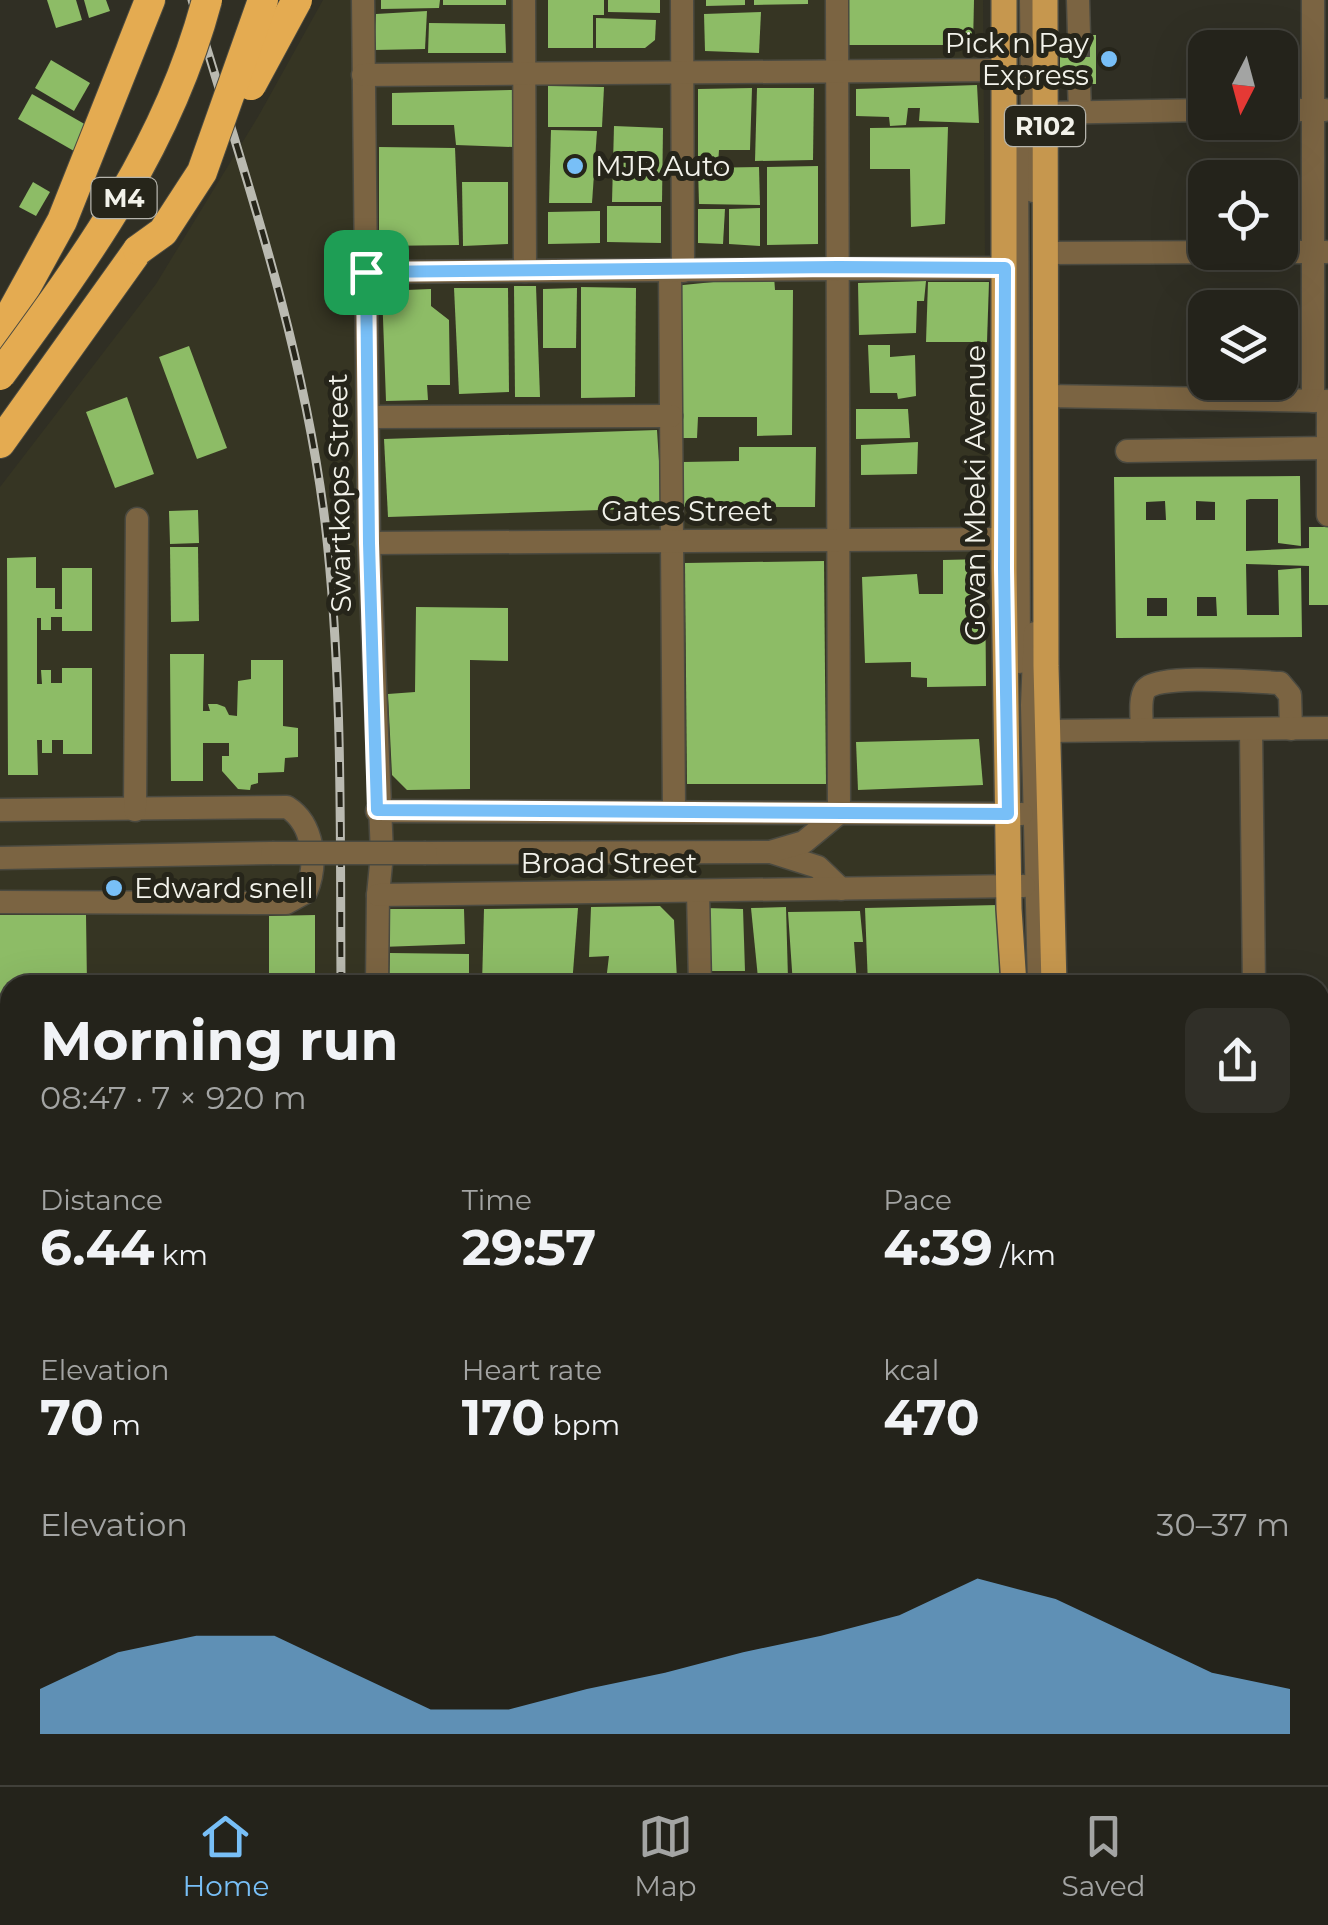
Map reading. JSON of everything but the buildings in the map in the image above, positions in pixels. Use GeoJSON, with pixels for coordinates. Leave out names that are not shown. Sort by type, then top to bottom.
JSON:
{"type":"FeatureCollection","features":[{"type":"Feature","properties":{"kind":"highway"},"geometry":{"type":"LineString","coordinates":[[0,334],[62,221],[150,0]]}},
{"type":"Feature","properties":{"kind":"highway","name":"M4"},"geometry":{"type":"LineString","coordinates":[[0,375],[84,261],[150,151],[174,97],[207,0]]}},
{"type":"Feature","properties":{"kind":"highway","name":"M4"},"geometry":{"type":"LineString","coordinates":[[0,443],[138,250],[178,177],[216,93],[246,0]]}},
{"type":"Feature","properties":{"kind":"highway"},"geometry":{"type":"LineString","coordinates":[[202,172],[263,0]]}},
{"type":"Feature","properties":{"kind":"highway"},"geometry":{"type":"LineString","coordinates":[[138,250],[163,232],[217,151],[297,0]]}},
{"type":"Feature","properties":{"kind":"main road","name":"Govan Mbeki Avenue"},"geometry":{"type":"LineString","coordinates":[[1004,0],[1005,539],[1028,814],[1030,885],[1016,975]]}},
{"type":"Feature","properties":{"kind":"main road","name":"Govan Mbeki Avenue"},"geometry":{"type":"LineString","coordinates":[[1045,0],[1047,731],[1028,814],[1030,885],[1052,975]]}},
{"type":"Feature","properties":{"kind":"street","name":"Swartkops Street"},"geometry":{"type":"LineString","coordinates":[[363,0],[369,543],[377,810],[382,854],[377,975]]}},
{"type":"Feature","properties":{"kind":"street"},"geometry":{"type":"LineString","coordinates":[[524,0],[526,272]]}},
{"type":"Feature","properties":{"kind":"street"},"geometry":{"type":"LineString","coordinates":[[674,811],[671,416],[682,0]]}},
{"type":"Feature","properties":{"kind":"street"},"geometry":{"type":"LineString","coordinates":[[836,0],[839,814]]}},
{"type":"Feature","properties":{"kind":"street"},"geometry":{"type":"LineString","coordinates":[[1018,0],[1016,362],[1028,814]]}},
{"type":"Feature","properties":{"kind":"street"},"geometry":{"type":"LineString","coordinates":[[1028,814],[1037,569],[1031,0]]}},
{"type":"Feature","properties":{"kind":"street"},"geometry":{"type":"LineString","coordinates":[[1078,0],[1079,35]]}},
{"type":"Feature","properties":{"kind":"street"},"geometry":{"type":"LineString","coordinates":[[1312,0],[1320,110],[1328,515]]}},
{"type":"Feature","properties":{"kind":"street"},"geometry":{"type":"LineString","coordinates":[[363,75],[1003,70]]}},
{"type":"Feature","properties":{"kind":"street"},"geometry":{"type":"LineString","coordinates":[[1079,84],[1080,112]]}},
{"type":"Feature","properties":{"kind":"street"},"geometry":{"type":"LineString","coordinates":[[1045,113],[1188,110]]}},
{"type":"Feature","properties":{"kind":"street"},"geometry":{"type":"LineString","coordinates":[[1045,253],[1188,252]]}},
{"type":"Feature","properties":{"kind":"street"},"geometry":{"type":"LineString","coordinates":[[366,272],[1005,268]]}},
{"type":"Feature","properties":{"kind":"street"},"geometry":{"type":"LineString","coordinates":[[1048,396],[1323,401]]}},
{"type":"Feature","properties":{"kind":"street"},"geometry":{"type":"LineString","coordinates":[[368,417],[671,416]]}},
{"type":"Feature","properties":{"kind":"street"},"geometry":{"type":"LineString","coordinates":[[1126,451],[1328,448]]}},
{"type":"Feature","properties":{"kind":"street"},"geometry":{"type":"LineString","coordinates":[[135,810],[137,519]]}},
{"type":"Feature","properties":{"kind":"street","name":"Gates Street"},"geometry":{"type":"LineString","coordinates":[[369,543],[1005,539]]}},
{"type":"Feature","properties":{"kind":"street"},"geometry":{"type":"LineString","coordinates":[[1142,730],[1142,693],[1148,685],[1158,681],[1216,680],[1280,683],[1290,696],[1291,729]]}},
{"type":"Feature","properties":{"kind":"street"},"geometry":{"type":"LineString","coordinates":[[1047,731],[1328,728]]}},
{"type":"Feature","properties":{"kind":"street"},"geometry":{"type":"LineString","coordinates":[[1251,730],[1254,975]]}},
{"type":"Feature","properties":{"kind":"street"},"geometry":{"type":"LineString","coordinates":[[0,810],[286,807],[302,818],[308,830],[311,873],[306,892],[286,903],[0,902]]}},
{"type":"Feature","properties":{"kind":"street","name":"Broad Street"},"geometry":{"type":"LineString","coordinates":[[377,810],[1028,814]]}},
{"type":"Feature","properties":{"kind":"street","name":"Broad Street"},"geometry":{"type":"LineString","coordinates":[[0,858],[770,852],[804,842],[839,814]]}},
{"type":"Feature","properties":{"kind":"street","name":"Broad Street"},"geometry":{"type":"LineString","coordinates":[[770,852],[818,868],[841,889]]}},
{"type":"Feature","properties":{"kind":"street"},"geometry":{"type":"LineString","coordinates":[[1025,975],[1030,885]]}},
{"type":"Feature","properties":{"kind":"street"},"geometry":{"type":"LineString","coordinates":[[1030,885],[1038,975]]}},
{"type":"Feature","properties":{"kind":"street","name":"Broad Street"},"geometry":{"type":"LineString","coordinates":[[378,895],[1030,885]]}},
{"type":"Feature","properties":{"kind":"street"},"geometry":{"type":"LineString","coordinates":[[698,892],[700,975]]}},
{"type":"Feature","properties":{"kind":"shaded area"},"geometry":{"type":"Polygon","coordinates":[[[323,0],[983,0],[993,546],[994,975],[0,975],[0,487],[156,284],[259,115],[323,0]]]}},
{"type":"Feature","properties":{"kind":"tunnel"},"geometry":{"type":"LineString","coordinates":[[1079,35],[1079,84]]}},
{"type":"Feature","properties":{"kind":"railway"},"geometry":{"type":"LineString","coordinates":[[192,0],[270,258],[315,455],[335,638],[341,975]]}},
{"type":"Feature","properties":{"kind":"place","name":"Pick n Pay Express"},"geometry":{"type":"Point","coordinates":[1109,59]}},
{"type":"Feature","properties":{"kind":"place","name":"MJR Auto"},"geometry":{"type":"Point","coordinates":[575,166]}},
{"type":"Feature","properties":{"kind":"place","name":"Edward snell"},"geometry":{"type":"Point","coordinates":[114,888]}},
{"type":"Feature","properties":{"kind":"route"},"geometry":{"type":"LineString","coordinates":[[1005,268],[1008,814],[377,810],[366,272],[1005,268]]}}]}
